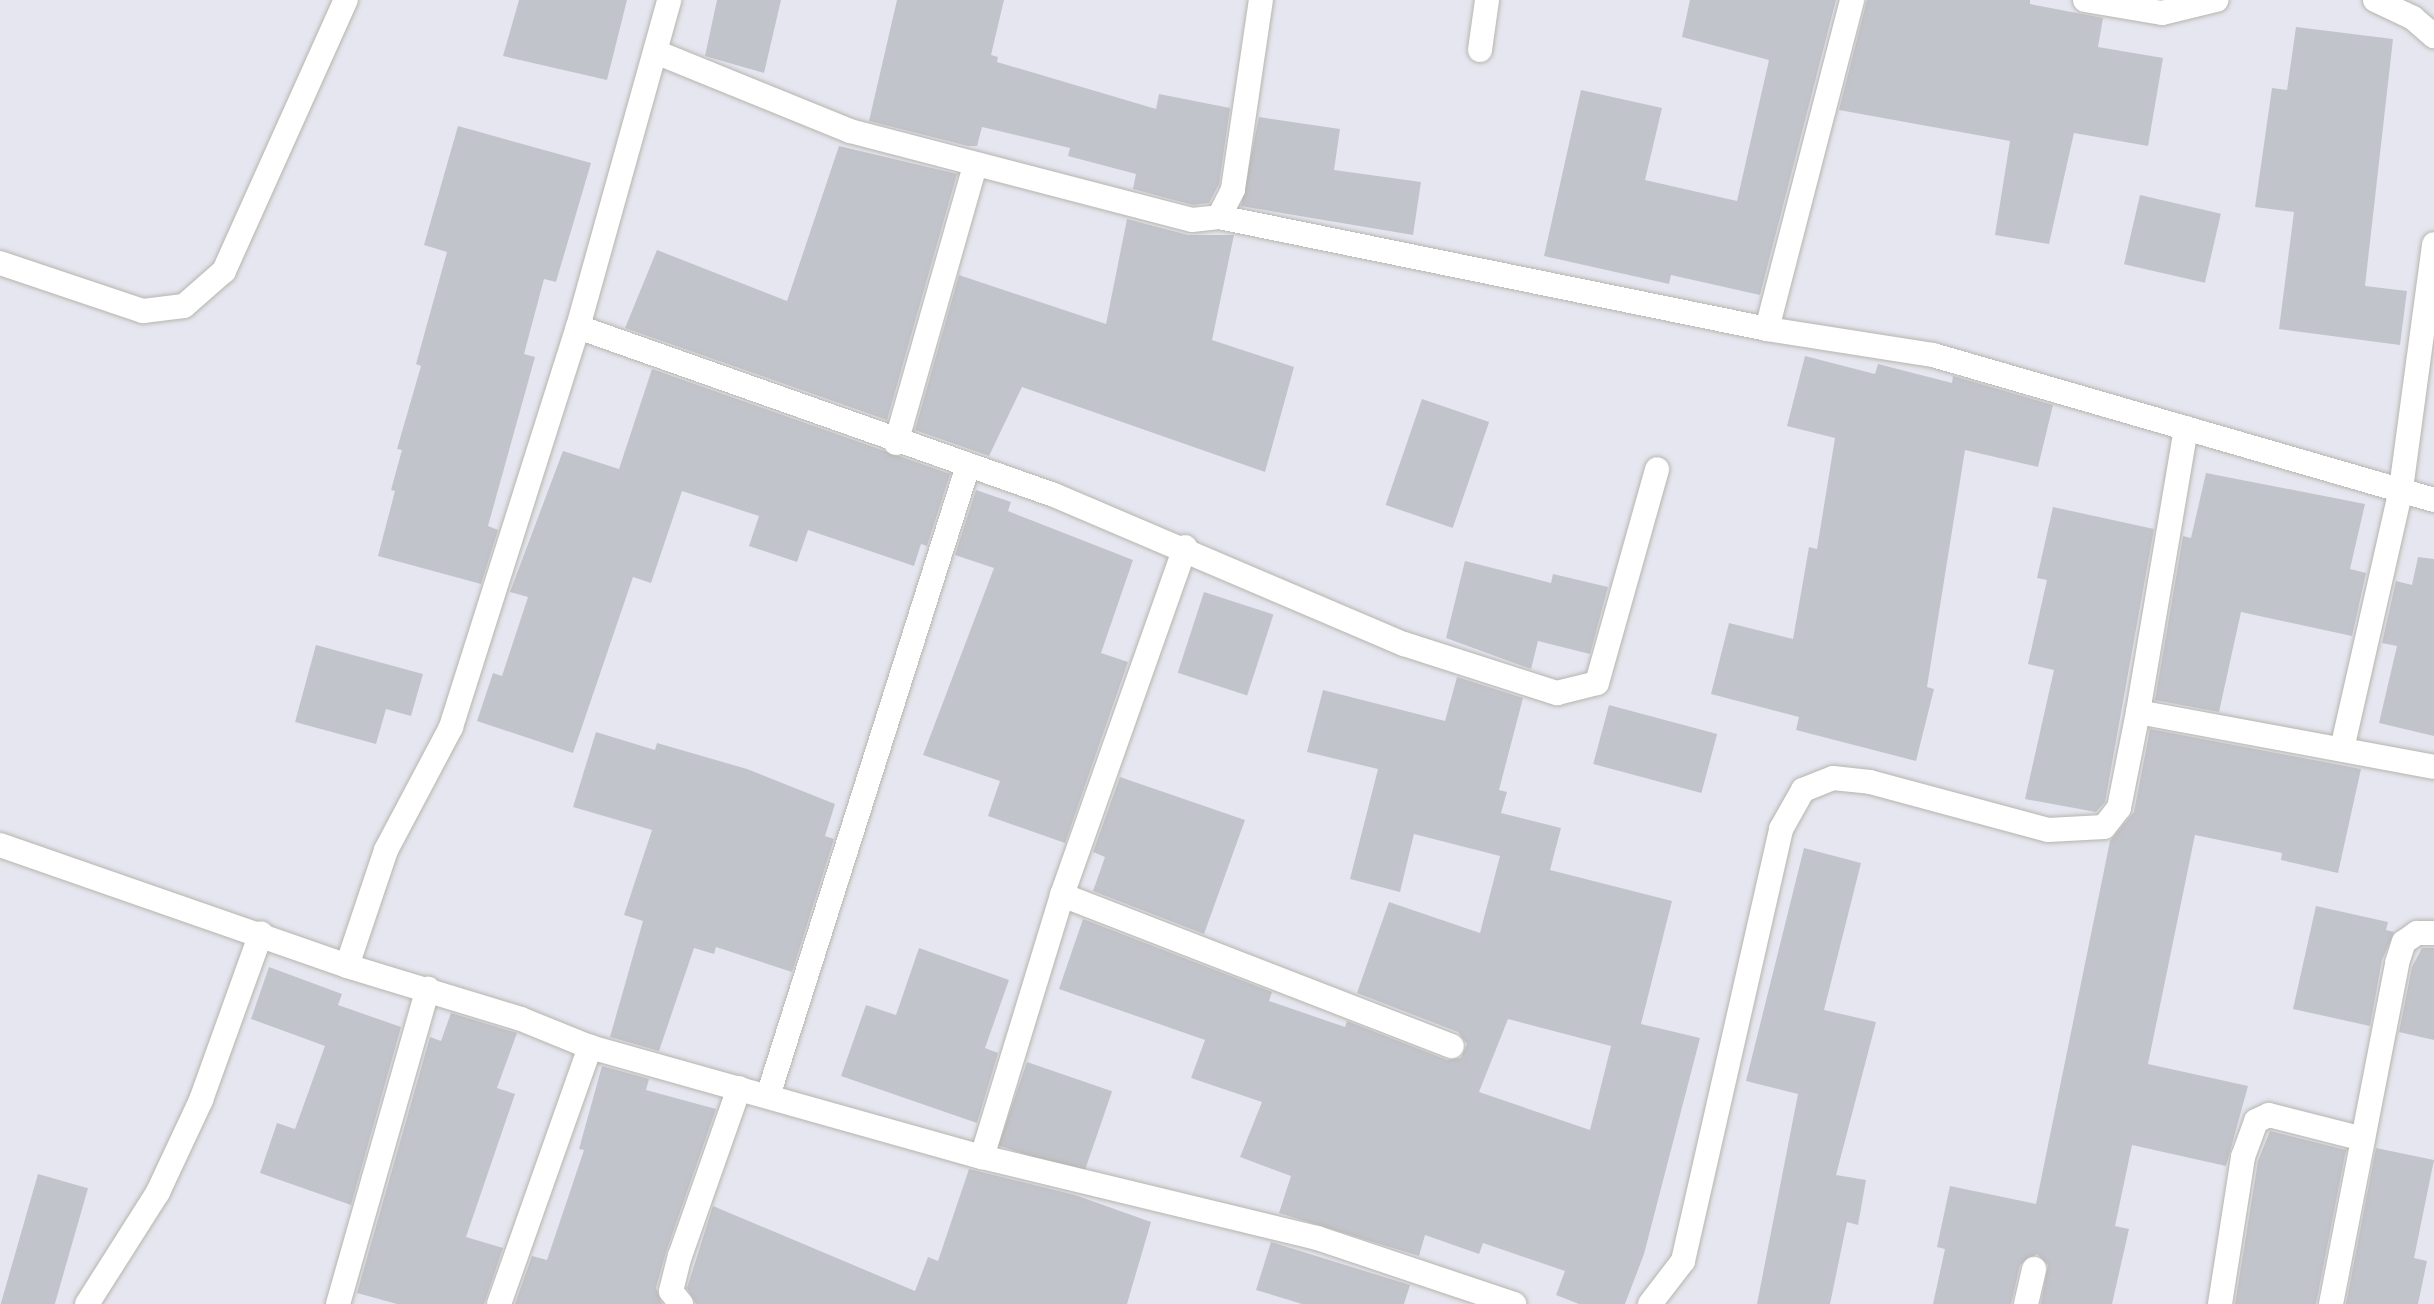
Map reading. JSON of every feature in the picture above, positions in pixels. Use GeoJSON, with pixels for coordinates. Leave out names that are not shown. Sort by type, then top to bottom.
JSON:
{"type":"FeatureCollection","features":[{"type":"Feature","properties":{"kind":"street"},"geometry":{"type":"LineString","coordinates":[[0,263],[143,311],[184,306],[224,271],[346,0]]}},
{"type":"Feature","properties":{"kind":"street"},"geometry":{"type":"LineString","coordinates":[[347,966],[386,850],[451,727],[578,327],[658,53],[669,0]]}},
{"type":"Feature","properties":{"kind":"street"},"geometry":{"type":"LineString","coordinates":[[1219,217],[1239,166],[1261,0]]}},
{"type":"Feature","properties":{"kind":"street"},"geometry":{"type":"LineString","coordinates":[[1480,50],[1487,0]]}},
{"type":"Feature","properties":{"kind":"street"},"geometry":{"type":"LineString","coordinates":[[1767,329],[1852,0]]}},
{"type":"Feature","properties":{"kind":"street"},"geometry":{"type":"LineString","coordinates":[[2085,0],[2162,13],[2216,0]]}},
{"type":"Feature","properties":{"kind":"street"},"geometry":{"type":"LineString","coordinates":[[2375,0],[2413,18],[2434,36]]}},
{"type":"Feature","properties":{"kind":"street"},"geometry":{"type":"LineString","coordinates":[[658,53],[838,127],[1151,211],[1192,220],[1219,217],[1767,329],[1933,355],[2434,500]]}},
{"type":"Feature","properties":{"kind":"street"},"geometry":{"type":"LineString","coordinates":[[896,443],[975,166]]}},
{"type":"Feature","properties":{"kind":"street"},"geometry":{"type":"LineString","coordinates":[[2342,749],[2401,489],[2434,244]]}},
{"type":"Feature","properties":{"kind":"street"},"geometry":{"type":"LineString","coordinates":[[578,327],[1185,547],[1404,644],[1557,693],[1579,691],[1597,683],[1657,469]]}},
{"type":"Feature","properties":{"kind":"street"},"geometry":{"type":"LineString","coordinates":[[1650,1304],[1683,1261],[1781,829],[1803,790],[1833,778],[1870,782],[2048,830],[2104,827],[2119,808],[2186,428]]}},
{"type":"Feature","properties":{"kind":"street"},"geometry":{"type":"LineString","coordinates":[[768,1096],[968,466]]}},
{"type":"Feature","properties":{"kind":"street"},"geometry":{"type":"LineString","coordinates":[[982,1157],[1062,895],[1185,547]]}},
{"type":"Feature","properties":{"kind":"street"},"geometry":{"type":"LineString","coordinates":[[2138,712],[2434,767]]}},
{"type":"Feature","properties":{"kind":"street"},"geometry":{"type":"LineString","coordinates":[[0,845],[590,1047],[982,1157],[1317,1238],[1514,1304]]}},
{"type":"Feature","properties":{"kind":"street"},"geometry":{"type":"LineString","coordinates":[[1062,895],[1452,1046]]}},
{"type":"Feature","properties":{"kind":"street"},"geometry":{"type":"LineString","coordinates":[[87,1304],[158,1192],[189,1126],[261,933]]}},
{"type":"Feature","properties":{"kind":"street"},"geometry":{"type":"LineString","coordinates":[[2331,1304],[2404,942],[2417,933],[2434,933]]}},
{"type":"Feature","properties":{"kind":"street"},"geometry":{"type":"LineString","coordinates":[[338,1304],[428,989]]}},
{"type":"Feature","properties":{"kind":"street"},"geometry":{"type":"LineString","coordinates":[[499,1304],[590,1047]]}},
{"type":"Feature","properties":{"kind":"street"},"geometry":{"type":"LineString","coordinates":[[681,1304],[671,1291],[680,1256],[739,1088]]}},
{"type":"Feature","properties":{"kind":"street"},"geometry":{"type":"LineString","coordinates":[[2220,1304],[2243,1157],[2256,1121],[2269,1115],[2363,1139]]}},
{"type":"Feature","properties":{"kind":"street"},"geometry":{"type":"LineString","coordinates":[[2026,1304],[2034,1269]]}},
{"type":"Feature","properties":{"kind":"building"},"geometry":{"type":"Polygon","coordinates":[[[519,0],[627,0],[607,80],[503,56],[519,0]]]}},
{"type":"Feature","properties":{"kind":"building"},"geometry":{"type":"Polygon","coordinates":[[[717,0],[781,0],[764,73],[705,56],[717,0]]]}},
{"type":"Feature","properties":{"kind":"building"},"geometry":{"type":"Polygon","coordinates":[[[897,0],[1004,0],[991,55],[998,57],[997,62],[1156,109],[1159,94],[1230,108],[1219,184],[1209,203],[1193,205],[1133,189],[1136,174],[1068,156],[1070,148],[982,127],[977,146],[968,146],[869,121],[897,0]]]}},
{"type":"Feature","properties":{"kind":"building"},"geometry":{"type":"Polygon","coordinates":[[[1690,0],[1836,0],[1760,295],[1671,275],[1669,284],[1544,256],[1581,90],[1662,108],[1645,180],[1737,201],[1769,60],[1682,37],[1690,0]]]}},
{"type":"Feature","properties":{"kind":"building"},"geometry":{"type":"Polygon","coordinates":[[[1867,0],[2030,0],[2030,4],[2103,18],[2098,47],[2163,58],[2148,146],[2074,133],[2049,244],[1995,235],[2010,141],[1839,110],[1867,0]]]}},
{"type":"Feature","properties":{"kind":"building"},"geometry":{"type":"Polygon","coordinates":[[[2296,27],[2393,39],[2365,286],[2407,291],[2400,345],[2279,329],[2294,212],[2255,207],[2272,88],[2287,90],[2296,27]]]}},
{"type":"Feature","properties":{"kind":"building"},"geometry":{"type":"Polygon","coordinates":[[[1259,117],[1340,129],[1334,170],[1421,182],[1413,235],[1241,206],[1259,117]]]}},
{"type":"Feature","properties":{"kind":"building"},"geometry":{"type":"Polygon","coordinates":[[[458,126],[591,163],[556,282],[544,279],[524,354],[535,357],[488,526],[498,530],[481,584],[378,556],[395,491],[391,490],[402,450],[397,449],[421,366],[416,364],[447,252],[424,245],[458,126]]]}},
{"type":"Feature","properties":{"kind":"building"},"geometry":{"type":"Polygon","coordinates":[[[839,146],[957,174],[887,420],[625,328],[657,250],[787,301],[839,146]]]}},
{"type":"Feature","properties":{"kind":"building"},"geometry":{"type":"Polygon","coordinates":[[[2140,195],[2221,214],[2205,283],[2124,264],[2140,195]]]}},
{"type":"Feature","properties":{"kind":"building"},"geometry":{"type":"Polygon","coordinates":[[[1127,219],[1188,235],[1234,235],[1212,340],[1294,367],[1265,472],[1022,387],[989,456],[915,430],[959,275],[1106,324],[1127,219]]]}},
{"type":"Feature","properties":{"kind":"building"},"geometry":{"type":"Polygon","coordinates":[[[1805,356],[1875,374],[1878,364],[1952,383],[1953,376],[2053,405],[2038,467],[1965,450],[1927,687],[1934,689],[1916,761],[1796,730],[1799,717],[1711,694],[1729,623],[1793,639],[1809,547],[1817,549],[1835,438],[1787,426],[1805,356]]]}},
{"type":"Feature","properties":{"kind":"building"},"geometry":{"type":"Polygon","coordinates":[[[652,369],[950,474],[927,546],[921,544],[914,566],[808,530],[797,562],[749,546],[759,516],[682,491],[651,583],[633,577],[573,753],[477,721],[493,673],[502,676],[528,597],[510,592],[563,451],[619,469],[652,369]]]}},
{"type":"Feature","properties":{"kind":"building"},"geometry":{"type":"Polygon","coordinates":[[[1422,399],[1489,422],[1453,528],[1386,505],[1422,399]]]}},
{"type":"Feature","properties":{"kind":"building"},"geometry":{"type":"Polygon","coordinates":[[[2206,473],[2365,504],[2350,569],[2366,573],[2352,636],[2241,612],[2219,712],[2155,700],[2183,536],[2191,538],[2206,473]]]}},
{"type":"Feature","properties":{"kind":"building"},"geometry":{"type":"Polygon","coordinates":[[[976,490],[1011,502],[1008,511],[1133,560],[1101,653],[1128,662],[1065,843],[988,816],[1000,781],[923,755],[994,568],[955,555],[976,490]]]}},
{"type":"Feature","properties":{"kind":"building"},"geometry":{"type":"Polygon","coordinates":[[[2053,507],[2154,529],[2105,802],[2096,812],[2025,799],[2054,670],[2028,664],[2047,580],[2037,578],[2053,507]]]}},
{"type":"Feature","properties":{"kind":"building"},"geometry":{"type":"Polygon","coordinates":[[[2418,557],[2434,559],[2434,736],[2379,723],[2397,646],[2382,643],[2396,581],[2412,585],[2418,557]]]}},
{"type":"Feature","properties":{"kind":"building"},"geometry":{"type":"Polygon","coordinates":[[[1465,561],[1551,583],[1553,574],[1608,587],[1590,654],[1538,641],[1531,669],[1446,638],[1465,561]]]}},
{"type":"Feature","properties":{"kind":"building"},"geometry":{"type":"Polygon","coordinates":[[[1204,592],[1273,615],[1247,695],[1178,673],[1204,592]]]}},
{"type":"Feature","properties":{"kind":"building"},"geometry":{"type":"Polygon","coordinates":[[[316,645],[423,674],[411,716],[386,709],[376,744],[295,722],[316,645]]]}},
{"type":"Feature","properties":{"kind":"building"},"geometry":{"type":"Polygon","coordinates":[[[1457,677],[1523,698],[1499,790],[1507,792],[1501,813],[1561,828],[1550,870],[1672,901],[1641,1024],[1700,1038],[1644,1254],[1625,1304],[1579,1304],[1556,1295],[1565,1271],[1483,1243],[1479,1254],[1425,1235],[1419,1256],[1279,1213],[1291,1176],[1240,1157],[1262,1102],[1191,1078],[1205,1040],[1059,989],[1083,919],[1272,992],[1269,1001],[1345,1027],[1347,1021],[1447,1060],[1461,1058],[1467,1044],[1458,1032],[1357,993],[1389,902],[1480,933],[1500,856],[1414,834],[1400,892],[1350,879],[1378,769],[1307,752],[1323,690],[1445,721],[1457,677]],[[1508,1019],[1479,1092],[1590,1130],[1611,1046],[1508,1019]]]}},
{"type":"Feature","properties":{"kind":"building"},"geometry":{"type":"Polygon","coordinates":[[[1609,705],[1717,734],[1701,793],[1593,764],[1609,705]]]}},
{"type":"Feature","properties":{"kind":"building"},"geometry":{"type":"Polygon","coordinates":[[[2150,729],[2361,769],[2338,873],[2281,860],[2282,853],[2195,835],[2148,1064],[2248,1086],[2226,1166],[2132,1145],[2115,1226],[2129,1229],[2112,1304],[2041,1304],[2048,1265],[2037,1254],[2020,1265],[2011,1304],[1933,1304],[1945,1249],[1937,1247],[1950,1186],[2036,1204],[2110,841],[2134,812],[2150,729]]]}},
{"type":"Feature","properties":{"kind":"building"},"geometry":{"type":"Polygon","coordinates":[[[596,732],[655,750],[657,743],[747,769],[835,804],[825,836],[834,839],[792,972],[716,947],[714,954],[694,948],[659,1051],[610,1037],[643,921],[624,915],[652,830],[573,807],[596,732]]]}},
{"type":"Feature","properties":{"kind":"building"},"geometry":{"type":"Polygon","coordinates":[[[1120,777],[1245,820],[1204,934],[1093,891],[1105,857],[1093,852],[1120,777]]]}},
{"type":"Feature","properties":{"kind":"building"},"geometry":{"type":"Polygon","coordinates":[[[1804,848],[1861,863],[1824,1010],[1876,1022],[1836,1175],[1866,1180],[1858,1225],[1847,1222],[1830,1304],[1757,1304],[1798,1094],[1746,1081],[1804,848]]]}},
{"type":"Feature","properties":{"kind":"building"},"geometry":{"type":"Polygon","coordinates":[[[2316,906],[2388,922],[2386,930],[2394,932],[2382,960],[2370,1026],[2293,1009],[2316,906]]]}},
{"type":"Feature","properties":{"kind":"building"},"geometry":{"type":"Polygon","coordinates":[[[919,948],[1009,980],[985,1048],[998,1053],[977,1123],[841,1076],[866,1005],[896,1015],[919,948]]]}},
{"type":"Feature","properties":{"kind":"building"},"geometry":{"type":"Polygon","coordinates":[[[2422,948],[2434,948],[2434,1040],[2399,1032],[2412,967],[2422,948]]]}},
{"type":"Feature","properties":{"kind":"building"},"geometry":{"type":"Polygon","coordinates":[[[269,967],[342,994],[338,1005],[401,1027],[351,1205],[260,1173],[277,1123],[295,1129],[325,1046],[251,1019],[269,967]]]}},
{"type":"Feature","properties":{"kind":"building"},"geometry":{"type":"Polygon","coordinates":[[[451,1013],[517,1033],[497,1088],[515,1094],[466,1237],[503,1248],[484,1304],[397,1304],[357,1293],[430,1037],[441,1041],[451,1013]]]}},
{"type":"Feature","properties":{"kind":"building"},"geometry":{"type":"Polygon","coordinates":[[[1027,1062],[1112,1091],[1083,1175],[998,1145],[1027,1062]]]}},
{"type":"Feature","properties":{"kind":"building"},"geometry":{"type":"Polygon","coordinates":[[[602,1066],[649,1079],[646,1090],[716,1109],[656,1288],[662,1304],[515,1304],[532,1256],[547,1260],[584,1150],[579,1149],[602,1066]]]}},
{"type":"Feature","properties":{"kind":"building"},"geometry":{"type":"Polygon","coordinates":[[[2270,1131],[2346,1150],[2316,1304],[2235,1304],[2258,1161],[2270,1131]]]}},
{"type":"Feature","properties":{"kind":"building"},"geometry":{"type":"Polygon","coordinates":[[[2376,1148],[2434,1160],[2414,1258],[2427,1261],[2418,1304],[2346,1304],[2376,1148]]]}},
{"type":"Feature","properties":{"kind":"building"},"geometry":{"type":"Polygon","coordinates":[[[969,1169],[1075,1195],[1151,1222],[1127,1304],[696,1304],[687,1288],[713,1206],[915,1291],[928,1257],[938,1261],[969,1169]]]}},
{"type":"Feature","properties":{"kind":"building"},"geometry":{"type":"Polygon","coordinates":[[[38,1174],[88,1188],[55,1304],[1,1304],[38,1174]]]}},
{"type":"Feature","properties":{"kind":"building"},"geometry":{"type":"Polygon","coordinates":[[[1271,1242],[1410,1285],[1404,1304],[1302,1304],[1256,1290],[1271,1242]]]}}]}
